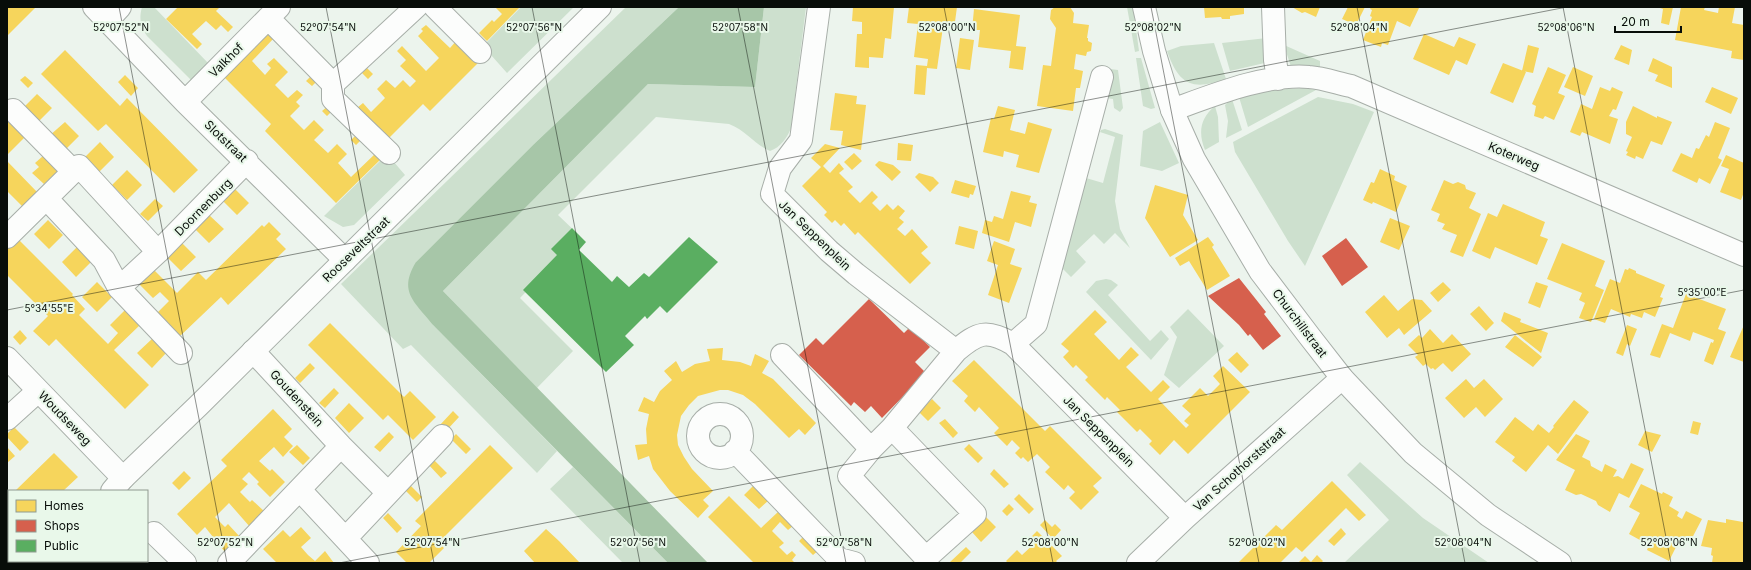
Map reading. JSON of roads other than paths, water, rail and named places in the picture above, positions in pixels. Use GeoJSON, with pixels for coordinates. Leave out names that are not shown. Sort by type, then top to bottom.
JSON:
{"type":"FeatureCollection","features":[{"type":"Feature","properties":{"kind":"street"},"geometry":{"type":"LineString","coordinates":[[389,153],[333,99],[333,84],[416,7]]}},
{"type":"Feature","properties":{"kind":"street"},"geometry":{"type":"LineString","coordinates":[[435,7],[480,52]]}},
{"type":"Feature","properties":{"kind":"street","name":"Rooseveltstraat"},"geometry":{"type":"LineString","coordinates":[[118,485],[600,7]]}},
{"type":"Feature","properties":{"kind":"street","name":"Jan Seppenplein"},"geometry":{"type":"LineString","coordinates":[[818,7],[801,140],[780,168],[772,194],[829,251],[856,274],[956,350]]}},
{"type":"Feature","properties":{"kind":"street","name":"Churchillstraat"},"geometry":{"type":"LineString","coordinates":[[1144,7],[1154,51],[1172,110],[1194,159],[1260,271],[1342,378],[1413,453],[1488,515],[1560,563]]}},
{"type":"Feature","properties":{"kind":"street"},"geometry":{"type":"LineString","coordinates":[[1273,7],[1275,60],[1278,79]]}},
{"type":"Feature","properties":{"kind":"street","name":"Slotstraat"},"geometry":{"type":"LineString","coordinates":[[107,12],[185,102],[247,161],[346,260]]}},
{"type":"Feature","properties":{"kind":"street","name":"Valkhof"},"geometry":{"type":"LineString","coordinates":[[185,102],[273,13],[333,84]]}},
{"type":"Feature","properties":{"kind":"street"},"geometry":{"type":"LineString","coordinates":[[1013,344],[1036,324],[1102,77]]}},
{"type":"Feature","properties":{"kind":"street","name":"Koterweg"},"geometry":{"type":"LineString","coordinates":[[1172,110],[1252,83],[1278,79],[1308,77],[1351,86],[1744,255]]}},
{"type":"Feature","properties":{"kind":"street"},"geometry":{"type":"LineString","coordinates":[[13,110],[74,172]]}},
{"type":"Feature","properties":{"kind":"street","name":"Doornenburg"},"geometry":{"type":"LineString","coordinates":[[118,288],[158,252],[247,161]]}},
{"type":"Feature","properties":{"kind":"street"},"geometry":{"type":"LineString","coordinates":[[7,237],[79,166],[158,252]]}},
{"type":"Feature","properties":{"kind":"street"},"geometry":{"type":"LineString","coordinates":[[47,199],[104,260],[118,288],[181,353]]}},
{"type":"Feature","properties":{"kind":"street","name":"Jan Seppenplein"},"geometry":{"type":"LineString","coordinates":[[892,428],[975,514],[926,558],[849,476],[892,428],[956,350],[975,336],[987,334],[998,335],[1013,344],[1185,518]]}},
{"type":"Feature","properties":{"kind":"street","name":"Goudenstein"},"geometry":{"type":"LineString","coordinates":[[253,351],[341,446],[387,492]]}},
{"type":"Feature","properties":{"kind":"street"},"geometry":{"type":"LineString","coordinates":[[782,355],[871,450]]}},
{"type":"Feature","properties":{"kind":"street","name":"Woudseweg"},"geometry":{"type":"LineString","coordinates":[[7,358],[38,391],[118,485]]}},
{"type":"Feature","properties":{"kind":"street","name":"Van Schothorststraat"},"geometry":{"type":"LineString","coordinates":[[1138,563],[1185,518],[1342,378]]}},
{"type":"Feature","properties":{"kind":"street"},"geometry":{"type":"LineString","coordinates":[[7,419],[38,391]]}},
{"type":"Feature","properties":{"kind":"street"},"geometry":{"type":"LineString","coordinates":[[346,538],[387,492],[442,436]]}},
{"type":"Feature","properties":{"kind":"street"},"geometry":{"type":"LineString","coordinates":[[229,563],[341,446]]}},
{"type":"Feature","properties":{"kind":"street"},"geometry":{"type":"LineString","coordinates":[[735,451],[839,559],[854,563]]}},
{"type":"Feature","properties":{"kind":"street"},"geometry":{"type":"LineString","coordinates":[[300,490],[368,563]]}},
{"type":"Feature","properties":{"kind":"street"},"geometry":{"type":"LineString","coordinates":[[154,533],[185,563]]}}]}
